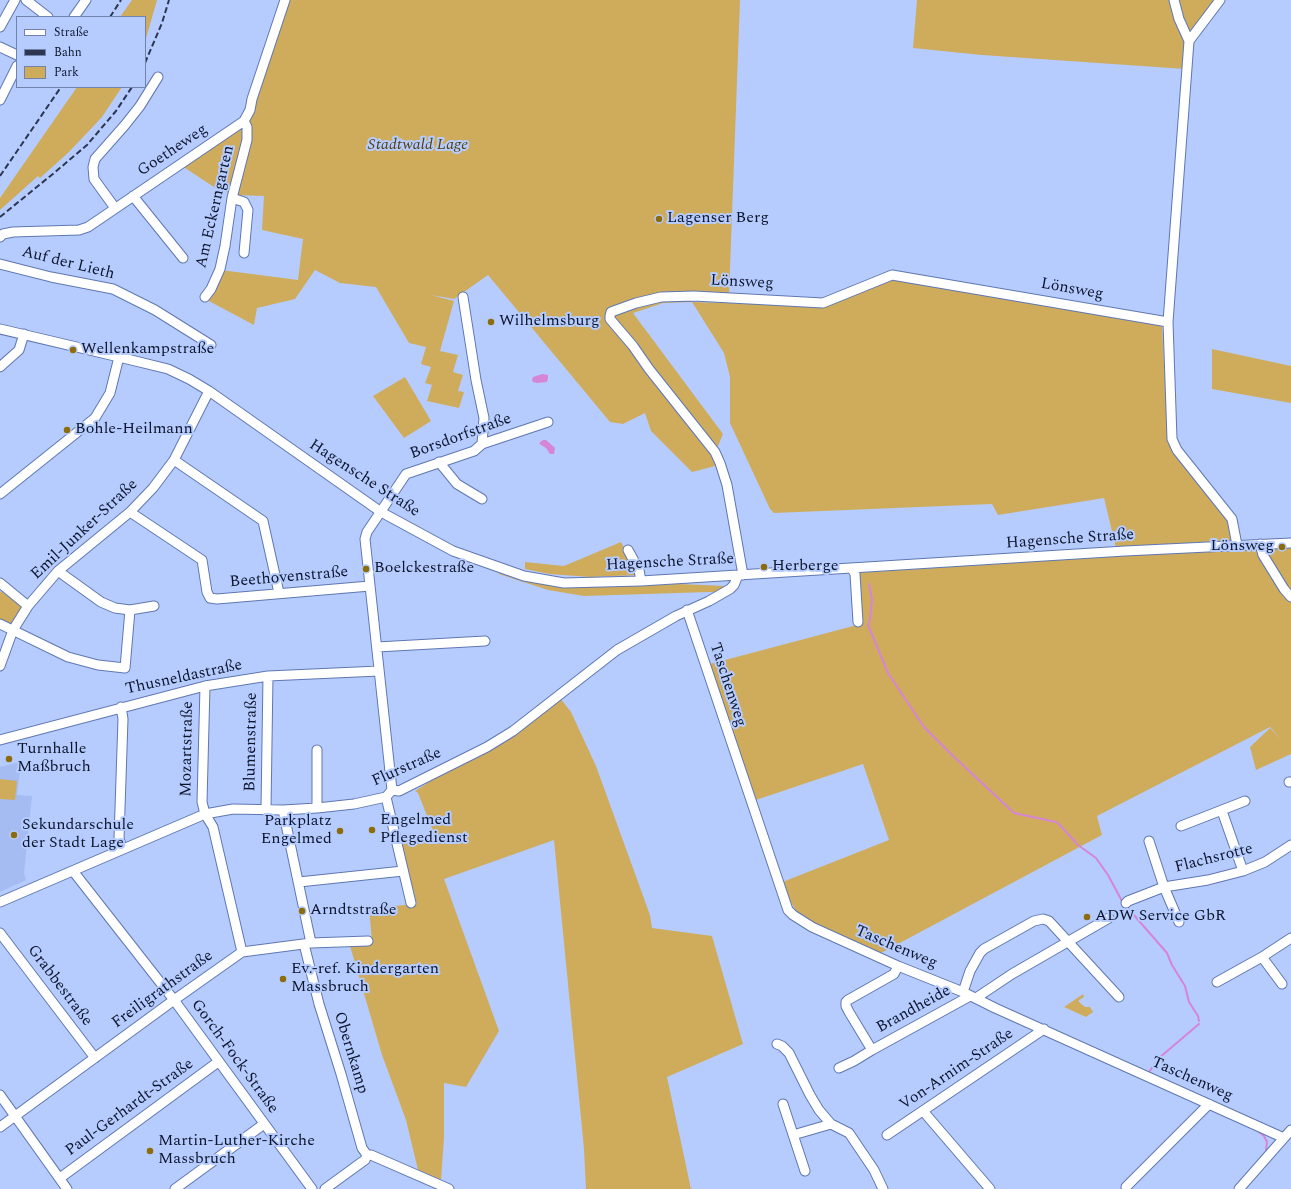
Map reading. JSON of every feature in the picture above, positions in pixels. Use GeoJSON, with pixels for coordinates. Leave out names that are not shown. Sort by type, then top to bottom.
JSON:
{"type":"FeatureCollection","features":[{"type":"Feature","properties":{"kind":"street"},"geometry":{"type":"LineString","coordinates":[[0,27],[15,0]]}},
{"type":"Feature","properties":{"kind":"street"},"geometry":{"type":"LineString","coordinates":[[26,0],[47,16]]}},
{"type":"Feature","properties":{"kind":"street"},"geometry":{"type":"LineString","coordinates":[[75,16],[86,0]]}},
{"type":"Feature","properties":{"kind":"street"},"geometry":{"type":"LineString","coordinates":[[244,121],[250,110],[252,99],[285,0]]}},
{"type":"Feature","properties":{"kind":"street"},"geometry":{"type":"LineString","coordinates":[[1174,0],[1179,19],[1189,41],[1168,322],[1172,439],[1177,450],[1232,519],[1237,545]]}},
{"type":"Feature","properties":{"kind":"street"},"geometry":{"type":"LineString","coordinates":[[1189,41],[1220,0]]}},
{"type":"Feature","properties":{"kind":"street"},"geometry":{"type":"LineString","coordinates":[[0,46],[16,54]]}},
{"type":"Feature","properties":{"kind":"street"},"geometry":{"type":"LineString","coordinates":[[0,100],[16,68]]}},
{"type":"Feature","properties":{"kind":"street"},"geometry":{"type":"LineString","coordinates":[[115,208],[94,179],[93,167],[95,159],[140,106],[158,77]]}},
{"type":"Feature","properties":{"kind":"street","name":"Goetheweg"},"geometry":{"type":"LineString","coordinates":[[0,237],[4,234],[13,232],[79,230],[88,227],[244,121]]}},
{"type":"Feature","properties":{"kind":"street","name":"Am Eckerngarten"},"geometry":{"type":"LineString","coordinates":[[205,297],[220,269],[232,198],[247,140],[247,127],[244,121]]}},
{"type":"Feature","properties":{"kind":"street","name":"Am Eckerngarten"},"geometry":{"type":"LineString","coordinates":[[133,196],[183,258]]}},
{"type":"Feature","properties":{"kind":"street"},"geometry":{"type":"LineString","coordinates":[[232,198],[244,202],[248,210],[244,253]]}},
{"type":"Feature","properties":{"kind":"street","name":"Auf der Lieth"},"geometry":{"type":"LineString","coordinates":[[0,264],[51,277],[113,289],[155,310],[211,345]]}},
{"type":"Feature","properties":{"kind":"street","name":"Lönsweg"},"geometry":{"type":"LineString","coordinates":[[740,575],[727,485],[715,452],[633,346],[610,320],[611,312],[636,303],[661,297],[694,296],[823,303],[892,274],[1168,322]]}},
{"type":"Feature","properties":{"kind":"street"},"geometry":{"type":"LineString","coordinates":[[463,297],[476,380],[484,418],[482,444]]}},
{"type":"Feature","properties":{"kind":"street","name":"Hagensche Straße"},"geometry":{"type":"LineString","coordinates":[[0,329],[120,357],[168,370],[189,379],[209,391],[381,512],[453,551],[524,576],[564,583],[641,581],[1291,543]]}},
{"type":"Feature","properties":{"kind":"street"},"geometry":{"type":"LineString","coordinates":[[0,367],[19,350],[24,334]]}},
{"type":"Feature","properties":{"kind":"street"},"geometry":{"type":"LineString","coordinates":[[0,494],[95,418],[110,393],[120,357]]}},
{"type":"Feature","properties":{"kind":"street","name":"Emil-Junker-Straße"},"geometry":{"type":"LineString","coordinates":[[0,666],[13,630],[28,606],[58,571],[130,512],[153,488],[174,460],[209,391]]}},
{"type":"Feature","properties":{"kind":"street","name":"Borsdorfstraße"},"geometry":{"type":"LineString","coordinates":[[381,512],[406,474],[474,451],[482,444],[548,422]]}},
{"type":"Feature","properties":{"kind":"street"},"geometry":{"type":"LineString","coordinates":[[174,460],[263,522],[279,593]]}},
{"type":"Feature","properties":{"kind":"street"},"geometry":{"type":"LineString","coordinates":[[439,462],[457,484],[482,499]]}},
{"type":"Feature","properties":{"kind":"street","name":"Beethovenstraße"},"geometry":{"type":"LineString","coordinates":[[130,512],[202,560],[207,592],[210,598],[217,599],[370,586]]}},
{"type":"Feature","properties":{"kind":"street"},"geometry":{"type":"LineString","coordinates":[[381,512],[366,535],[389,793],[403,872],[411,903]]}},
{"type":"Feature","properties":{"kind":"street"},"geometry":{"type":"LineString","coordinates":[[1260,544],[1263,555],[1284,589],[1291,597]]}},
{"type":"Feature","properties":{"kind":"street"},"geometry":{"type":"LineString","coordinates":[[628,550],[638,570],[641,581]]}},
{"type":"Feature","properties":{"kind":"street"},"geometry":{"type":"LineString","coordinates":[[852,569],[856,574],[858,622]]}},
{"type":"Feature","properties":{"kind":"street"},"geometry":{"type":"LineString","coordinates":[[58,571],[101,602],[115,608],[130,610],[154,606]]}},
{"type":"Feature","properties":{"kind":"street","name":"Flurstraße"},"geometry":{"type":"LineString","coordinates":[[0,902],[205,814],[233,809],[283,810],[354,804],[399,791],[486,747],[513,731],[617,650],[687,610],[730,589],[740,575]]}},
{"type":"Feature","properties":{"kind":"street"},"geometry":{"type":"LineString","coordinates":[[0,583],[28,606]]}},
{"type":"Feature","properties":{"kind":"street"},"geometry":{"type":"LineString","coordinates":[[0,624],[68,657],[98,665],[125,668],[130,610]]}},
{"type":"Feature","properties":{"kind":"street","name":"Taschenweg"},"geometry":{"type":"LineString","coordinates":[[687,610],[788,910],[793,915],[812,927],[898,966],[970,995],[1284,1138]]}},
{"type":"Feature","properties":{"kind":"street"},"geometry":{"type":"LineString","coordinates":[[377,647],[485,641]]}},
{"type":"Feature","properties":{"kind":"street","name":"Thusneldastraße"},"geometry":{"type":"LineString","coordinates":[[0,740],[205,686],[268,676],[379,671]]}},
{"type":"Feature","properties":{"kind":"street","name":"Blumenstraße"},"geometry":{"type":"LineString","coordinates":[[266,809],[268,676]]}},
{"type":"Feature","properties":{"kind":"street","name":"Mozartstraße"},"geometry":{"type":"LineString","coordinates":[[205,686],[202,802],[205,814],[213,827],[242,952]]}},
{"type":"Feature","properties":{"kind":"street"},"geometry":{"type":"LineString","coordinates":[[121,708],[123,719],[120,838],[122,849]]}},
{"type":"Feature","properties":{"kind":"street"},"geometry":{"type":"LineString","coordinates":[[317,750],[317,808]]}},
{"type":"Feature","properties":{"kind":"street"},"geometry":{"type":"LineString","coordinates":[[1181,826],[1245,801]]}},
{"type":"Feature","properties":{"kind":"street"},"geometry":{"type":"LineString","coordinates":[[283,810],[299,882],[307,943]]}},
{"type":"Feature","properties":{"kind":"street"},"geometry":{"type":"LineString","coordinates":[[1222,811],[1243,870]]}},
{"type":"Feature","properties":{"kind":"street","name":"Flachsrotte"},"geometry":{"type":"LineString","coordinates":[[1149,841],[1164,887],[1179,922]]}},
{"type":"Feature","properties":{"kind":"street","name":"Flachsrotte"},"geometry":{"type":"LineString","coordinates":[[1126,903],[1164,887],[1208,880],[1243,870],[1265,862],[1291,845]]}},
{"type":"Feature","properties":{"kind":"street","name":"Gorch-Fock-Straße"},"geometry":{"type":"LineString","coordinates":[[73,870],[174,1000],[312,1189]]}},
{"type":"Feature","properties":{"kind":"street"},"geometry":{"type":"LineString","coordinates":[[299,882],[403,872]]}},
{"type":"Feature","properties":{"kind":"street","name":"Brandheide"},"geometry":{"type":"LineString","coordinates":[[839,1068],[970,995],[996,984],[1109,918]]}},
{"type":"Feature","properties":{"kind":"street"},"geometry":{"type":"LineString","coordinates":[[970,995],[970,971],[980,953],[1034,921],[1043,919],[1049,921],[1119,997]]}},
{"type":"Feature","properties":{"kind":"street","name":"Grabbestraße"},"geometry":{"type":"LineString","coordinates":[[0,933],[95,1058]]}},
{"type":"Feature","properties":{"kind":"street"},"geometry":{"type":"LineString","coordinates":[[1217,982],[1262,957],[1291,938]]}},
{"type":"Feature","properties":{"kind":"street","name":"Freiligrathstraße"},"geometry":{"type":"LineString","coordinates":[[0,1127],[242,952],[307,943],[368,941]]}},
{"type":"Feature","properties":{"kind":"street","name":"Obernkamp"},"geometry":{"type":"LineString","coordinates":[[307,943],[318,1004],[364,1152]]}},
{"type":"Feature","properties":{"kind":"street"},"geometry":{"type":"LineString","coordinates":[[1262,957],[1282,984]]}},
{"type":"Feature","properties":{"kind":"street","name":"Brandheide"},"geometry":{"type":"LineString","coordinates":[[872,1050],[849,1012],[846,1002],[894,974],[898,966]]}},
{"type":"Feature","properties":{"kind":"street","name":"Von-Arnim-Straße"},"geometry":{"type":"LineString","coordinates":[[887,1135],[1044,1029]]}},
{"type":"Feature","properties":{"kind":"street"},"geometry":{"type":"LineString","coordinates":[[777,1044],[782,1046],[789,1053],[819,1110],[831,1124],[849,1133],[874,1170],[884,1189]]}},
{"type":"Feature","properties":{"kind":"street","name":"Paul-Gerhardt-Straße"},"geometry":{"type":"LineString","coordinates":[[60,1178],[218,1062]]}},
{"type":"Feature","properties":{"kind":"street"},"geometry":{"type":"LineString","coordinates":[[0,1095],[67,1189]]}},
{"type":"Feature","properties":{"kind":"street"},"geometry":{"type":"LineString","coordinates":[[783,1104],[805,1171]]}},
{"type":"Feature","properties":{"kind":"street"},"geometry":{"type":"LineString","coordinates":[[1126,1187],[1209,1104]]}},
{"type":"Feature","properties":{"kind":"street"},"geometry":{"type":"LineString","coordinates":[[923,1111],[990,1189]]}},
{"type":"Feature","properties":{"kind":"street"},"geometry":{"type":"LineString","coordinates":[[175,1189],[264,1124]]}},
{"type":"Feature","properties":{"kind":"street"},"geometry":{"type":"LineString","coordinates":[[793,1135],[831,1124]]}},
{"type":"Feature","properties":{"kind":"street"},"geometry":{"type":"LineString","coordinates":[[1238,1189],[1291,1130]]}},
{"type":"Feature","properties":{"kind":"street"},"geometry":{"type":"LineString","coordinates":[[325,1189],[365,1160],[364,1152]]}},
{"type":"Feature","properties":{"kind":"street"},"geometry":{"type":"LineString","coordinates":[[364,1152],[449,1189]]}},
{"type":"Feature","properties":{"kind":"shaded area"},"geometry":{"type":"Polygon","coordinates":[[[542,374],[548,375],[547,382],[533,382],[533,377],[542,374]]]}},
{"type":"Feature","properties":{"kind":"shaded area"},"geometry":{"type":"Polygon","coordinates":[[[546,440],[555,448],[554,454],[550,454],[546,448],[539,443],[546,440]]]}},
{"type":"Feature","properties":{"kind":"shaded area","name":"Sekundarschule der Stadt Lage"},"geometry":{"type":"Polygon","coordinates":[[[21,762],[17,795],[32,796],[24,873],[26,880],[0,892],[0,767],[21,762]]]}},
{"type":"Feature","properties":{"kind":"green space"},"geometry":{"type":"Polygon","coordinates":[[[132,0],[157,0],[146,38],[146,16],[121,16],[132,0]]]}},
{"type":"Feature","properties":{"kind":"green space","name":"Stadtwald Lage"},"geometry":{"type":"Polygon","coordinates":[[[288,0],[740,0],[729,296],[694,295],[692,302],[663,303],[633,313],[723,434],[716,451],[715,466],[692,472],[651,431],[645,413],[623,424],[610,422],[488,275],[454,299],[431,295],[454,301],[440,351],[458,355],[453,372],[463,375],[458,391],[464,392],[459,408],[427,401],[432,385],[425,383],[431,367],[421,364],[426,347],[409,343],[376,287],[340,283],[315,270],[295,299],[257,308],[254,325],[207,300],[221,270],[298,280],[303,239],[262,230],[264,196],[235,195],[217,189],[182,166],[248,121],[288,0]]]}},
{"type":"Feature","properties":{"kind":"green space"},"geometry":{"type":"Polygon","coordinates":[[[917,0],[1171,0],[1187,41],[1185,69],[982,55],[913,48],[917,0]]]}},
{"type":"Feature","properties":{"kind":"green space"},"geometry":{"type":"Polygon","coordinates":[[[1175,0],[1217,0],[1190,34],[1175,0]]]}},
{"type":"Feature","properties":{"kind":"green space"},"geometry":{"type":"Polygon","coordinates":[[[76,88],[121,88],[102,117],[69,152],[40,178],[38,176],[0,210],[0,198],[76,88]]]}},
{"type":"Feature","properties":{"kind":"green space"},"geometry":{"type":"Polygon","coordinates":[[[893,279],[1162,326],[1168,437],[1171,447],[1229,520],[1232,540],[1116,548],[1104,498],[998,515],[992,504],[774,513],[770,509],[730,423],[730,377],[724,353],[692,302],[825,306],[893,279]]]}},
{"type":"Feature","properties":{"kind":"green space"},"geometry":{"type":"Polygon","coordinates":[[[1212,349],[1291,366],[1291,403],[1212,389],[1212,349]]]}},
{"type":"Feature","properties":{"kind":"green space"},"geometry":{"type":"Polygon","coordinates":[[[405,377],[431,421],[404,438],[373,396],[405,377]]]}},
{"type":"Feature","properties":{"kind":"green space"},"geometry":{"type":"Polygon","coordinates":[[[621,542],[638,575],[590,577],[549,574],[525,569],[525,562],[564,566],[621,542]]]}},
{"type":"Feature","properties":{"kind":"green space"},"geometry":{"type":"Polygon","coordinates":[[[1291,548],[1291,754],[1256,770],[1250,747],[1270,728],[1281,739],[1270,727],[1097,816],[1102,835],[881,953],[799,916],[780,883],[889,840],[863,764],[753,801],[710,664],[857,625],[862,626],[856,573],[1152,554],[1291,548]]]}},
{"type":"Feature","properties":{"kind":"green space"},"geometry":{"type":"Polygon","coordinates":[[[499,572],[533,581],[556,585],[587,587],[679,584],[726,586],[716,592],[584,596],[548,590],[499,574],[499,572]]]}},
{"type":"Feature","properties":{"kind":"green space"},"geometry":{"type":"Polygon","coordinates":[[[1,591],[22,606],[11,624],[6,625],[0,622],[1,591]]]}},
{"type":"Feature","properties":{"kind":"green space"},"geometry":{"type":"Polygon","coordinates":[[[560,698],[571,712],[596,766],[650,915],[652,928],[712,936],[743,1044],[667,1077],[691,1189],[586,1189],[584,1149],[554,840],[444,879],[499,1031],[466,1087],[444,1083],[444,1138],[441,1180],[418,1170],[406,1120],[382,1055],[350,946],[368,945],[372,941],[369,908],[417,904],[401,845],[428,838],[427,835],[433,831],[418,793],[415,791],[560,698]]]}},
{"type":"Feature","properties":{"kind":"green space"},"geometry":{"type":"Polygon","coordinates":[[[0,779],[17,781],[15,800],[0,799],[0,779]]]}},
{"type":"Feature","properties":{"kind":"green space"},"geometry":{"type":"Polygon","coordinates":[[[1083,994],[1084,997],[1079,1000],[1079,1002],[1085,1007],[1090,1007],[1093,1012],[1086,1017],[1064,1007],[1083,994]]]}},
{"type":"Feature","properties":{"kind":"waterway"},"geometry":{"type":"LineString","coordinates":[[869,584],[872,600],[868,625],[888,673],[924,727],[1014,813],[1056,822],[1060,825],[1078,845],[1096,858],[1108,875],[1123,903]]}},
{"type":"Feature","properties":{"kind":"waterway"},"geometry":{"type":"LineString","coordinates":[[1126,906],[1167,953],[1172,965],[1185,986],[1189,1002],[1198,1016],[1199,1021]]}},
{"type":"Feature","properties":{"kind":"waterway"},"geometry":{"type":"LineString","coordinates":[[1149,1072],[1159,1058],[1199,1024]]}},
{"type":"Feature","properties":{"kind":"waterway"},"geometry":{"type":"LineString","coordinates":[[1258,1131],[1264,1136],[1267,1142],[1266,1150]]}},
{"type":"Feature","properties":{"kind":"railway"},"geometry":{"type":"LineString","coordinates":[[111,16],[121,0]]}},
{"type":"Feature","properties":{"kind":"railway"},"geometry":{"type":"LineString","coordinates":[[146,61],[162,23],[169,0]]}},
{"type":"Feature","properties":{"kind":"railway"},"geometry":{"type":"LineString","coordinates":[[0,176],[60,88]]}},
{"type":"Feature","properties":{"kind":"railway"},"geometry":{"type":"LineString","coordinates":[[0,217],[87,145],[116,111],[131,88]]}},
{"type":"Feature","properties":{"kind":"place","name":"Lagenser Berg"},"geometry":{"type":"Point","coordinates":[659,219]}},
{"type":"Feature","properties":{"kind":"place","name":"Wilhelmsburg"},"geometry":{"type":"Point","coordinates":[491,322]}},
{"type":"Feature","properties":{"kind":"place","name":"Wellenkampstraße"},"geometry":{"type":"Point","coordinates":[73,350]}},
{"type":"Feature","properties":{"kind":"place","name":"Bohle-Heilmann"},"geometry":{"type":"Point","coordinates":[67,430]}},
{"type":"Feature","properties":{"kind":"place","name":"Lönsweg"},"geometry":{"type":"Point","coordinates":[1282,547]}},
{"type":"Feature","properties":{"kind":"place","name":"Herberge"},"geometry":{"type":"Point","coordinates":[764,567]}},
{"type":"Feature","properties":{"kind":"place","name":"Boelckestraße"},"geometry":{"type":"Point","coordinates":[366,569]}},
{"type":"Feature","properties":{"kind":"place","name":"Turnhalle Maßbruch"},"geometry":{"type":"Point","coordinates":[9,759]}},
{"type":"Feature","properties":{"kind":"place","name":"Engelmed Pflegedienst"},"geometry":{"type":"Point","coordinates":[372,830]}},
{"type":"Feature","properties":{"kind":"place","name":"Parkplatz Engelmed"},"geometry":{"type":"Point","coordinates":[340,831]}},
{"type":"Feature","properties":{"kind":"place","name":"Sekundarschule der Stadt Lage"},"geometry":{"type":"Point","coordinates":[14,835]}},
{"type":"Feature","properties":{"kind":"place","name":"Arndtstraße"},"geometry":{"type":"Point","coordinates":[302,911]}},
{"type":"Feature","properties":{"kind":"place","name":"ADW Service GbR"},"geometry":{"type":"Point","coordinates":[1087,917]}},
{"type":"Feature","properties":{"kind":"place","name":"Ev.-ref. Kindergarten Massbruch"},"geometry":{"type":"Point","coordinates":[283,979]}},
{"type":"Feature","properties":{"kind":"place","name":"Martin-Luther-Kirche Massbruch"},"geometry":{"type":"Point","coordinates":[150,1151]}}]}
